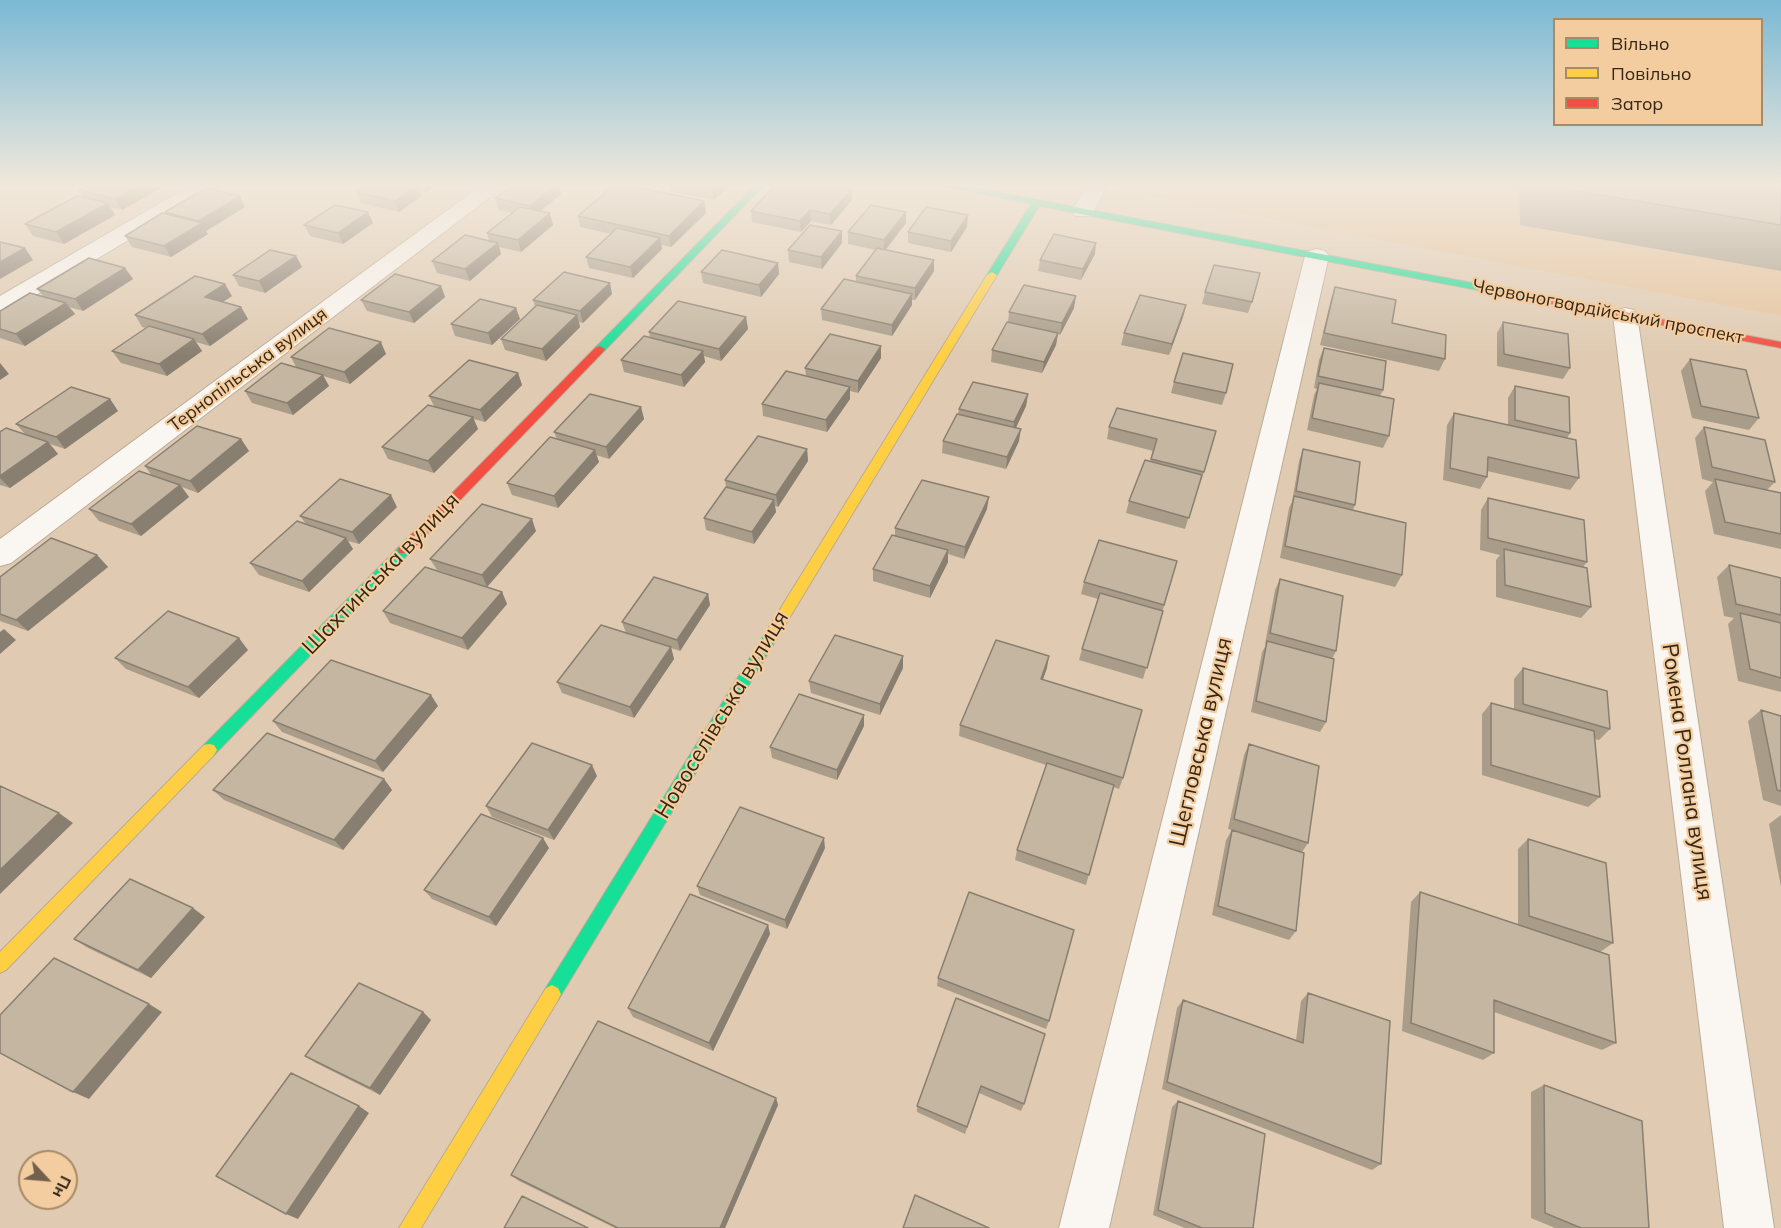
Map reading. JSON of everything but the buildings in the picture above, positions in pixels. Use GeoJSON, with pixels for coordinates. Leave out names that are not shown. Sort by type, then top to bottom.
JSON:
{"type":"FeatureCollection","features":[{"type":"Feature","properties":{"kind":"street"},"geometry":{"type":"LineString","coordinates":[[0,306],[111,241]]}},
{"type":"Feature","properties":{"kind":"street","name":"Тернопільська вулиця"},"geometry":{"type":"LineString","coordinates":[[0,555],[419,241]]}},
{"type":"Feature","properties":{"kind":"street","name":"Шахтинська вулиця"},"geometry":{"type":"LineString","coordinates":[[0,964],[705,241]]}},
{"type":"Feature","properties":{"kind":"street","name":"Новоселівська вулиця"},"geometry":{"type":"LineString","coordinates":[[409,1228],[1012,241]]}},
{"type":"Feature","properties":{"kind":"street","name":"Червоногвардійський проспект"},"geometry":{"type":"LineString","coordinates":[[1239,241],[1781,345]]}},
{"type":"Feature","properties":{"kind":"street","name":"Щегловська вулиця"},"geometry":{"type":"LineString","coordinates":[[1084,1228],[1317,256]]}},
{"type":"Feature","properties":{"kind":"street","name":"Ромена Роллана вулиця"},"geometry":{"type":"LineString","coordinates":[[1625,315],[1749,1228]]}},
{"type":"Feature","properties":{"kind":"shaded area"},"geometry":{"type":"Polygon","coordinates":[[[1388,241],[1781,241],[1781,316],[1388,241]]]}},
{"type":"Feature","properties":{"kind":"traffic: fast"},"geometry":{"type":"LineString","coordinates":[[600,349],[705,241]]}},
{"type":"Feature","properties":{"kind":"traffic: fast"},"geometry":{"type":"LineString","coordinates":[[992,275],[1013,241]]}},
{"type":"Feature","properties":{"kind":"traffic: fast"},"geometry":{"type":"LineString","coordinates":[[1239,241],[1535,298]]}},
{"type":"Feature","properties":{"kind":"traffic: fast"},"geometry":{"type":"LineString","coordinates":[[209,750],[404,550]]}},
{"type":"Feature","properties":{"kind":"traffic: fast"},"geometry":{"type":"LineString","coordinates":[[552,994],[771,636]]}},
{"type":"Feature","properties":{"kind":"traffic: slow"},"geometry":{"type":"LineString","coordinates":[[771,636],[992,275]]}},
{"type":"Feature","properties":{"kind":"traffic: slow"},"geometry":{"type":"LineString","coordinates":[[0,964],[209,750]]}},
{"type":"Feature","properties":{"kind":"traffic: slow"},"geometry":{"type":"LineString","coordinates":[[409,1228],[552,994]]}},
{"type":"Feature","properties":{"kind":"traffic: jam"},"geometry":{"type":"LineString","coordinates":[[1535,298],[1781,345]]}},
{"type":"Feature","properties":{"kind":"traffic: jam"},"geometry":{"type":"LineString","coordinates":[[404,550],[600,349]]}}]}
